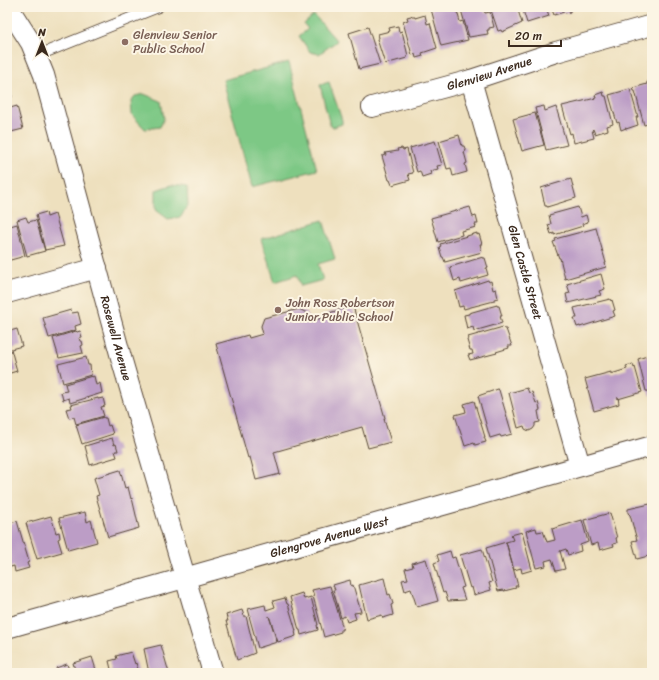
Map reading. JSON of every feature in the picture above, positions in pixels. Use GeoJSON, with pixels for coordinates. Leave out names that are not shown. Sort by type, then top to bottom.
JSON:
{"type":"FeatureCollection","features":[{"type":"Feature","properties":{"kind":"street","name":"Rosewell Avenue"},"geometry":{"type":"LineString","coordinates":[[8,7],[28,38],[44,75],[122,361],[213,673]]}},
{"type":"Feature","properties":{"kind":"street","name":"Glenview Avenue"},"geometry":{"type":"LineString","coordinates":[[372,107],[471,80],[556,52],[652,25]]}},
{"type":"Feature","properties":{"kind":"street","name":"Glen Castle Street"},"geometry":{"type":"LineString","coordinates":[[471,80],[580,466]]}},
{"type":"Feature","properties":{"kind":"street"},"geometry":{"type":"LineString","coordinates":[[7,294],[97,268]]}},
{"type":"Feature","properties":{"kind":"street","name":"Glengrove Avenue West"},"geometry":{"type":"LineString","coordinates":[[7,628],[652,446]]}},
{"type":"Feature","properties":{"kind":"lane"},"geometry":{"type":"LineString","coordinates":[[36,56],[158,7]]}},
{"type":"Feature","properties":{"kind":"green space"},"geometry":{"type":"Polygon","coordinates":[[[314,15],[337,41],[319,54],[310,52],[299,36],[308,29],[304,24],[314,15]]]}},
{"type":"Feature","properties":{"kind":"green space"},"geometry":{"type":"Polygon","coordinates":[[[289,62],[317,170],[252,187],[223,80],[289,62]]]}},
{"type":"Feature","properties":{"kind":"green space"},"geometry":{"type":"Polygon","coordinates":[[[329,82],[342,120],[342,124],[334,127],[330,126],[320,85],[329,82]]]}},
{"type":"Feature","properties":{"kind":"green space"},"geometry":{"type":"Polygon","coordinates":[[[144,94],[161,101],[164,119],[160,127],[145,129],[132,115],[131,101],[135,96],[144,94]]]}},
{"type":"Feature","properties":{"kind":"green space"},"geometry":{"type":"Polygon","coordinates":[[[171,185],[187,187],[188,204],[181,217],[168,219],[156,210],[156,190],[171,185]]]}},
{"type":"Feature","properties":{"kind":"green space"},"geometry":{"type":"Polygon","coordinates":[[[323,220],[335,259],[318,264],[323,280],[301,286],[297,275],[275,282],[261,239],[323,220]]]}},
{"type":"Feature","properties":{"kind":"building"},"geometry":{"type":"Polygon","coordinates":[[[438,7],[456,7],[460,22],[463,21],[468,40],[441,46],[431,9],[438,7]]]}},
{"type":"Feature","properties":{"kind":"building"},"geometry":{"type":"Polygon","coordinates":[[[465,7],[483,7],[485,13],[490,12],[494,27],[487,30],[488,34],[469,37],[461,10],[465,9],[465,7]]]}},
{"type":"Feature","properties":{"kind":"building"},"geometry":{"type":"Polygon","coordinates":[[[490,7],[517,7],[522,23],[502,32],[501,30],[498,31],[490,7]]]}},
{"type":"Feature","properties":{"kind":"building"},"geometry":{"type":"Polygon","coordinates":[[[522,7],[546,7],[549,16],[527,23],[522,7]]]}},
{"type":"Feature","properties":{"kind":"building"},"geometry":{"type":"Polygon","coordinates":[[[551,7],[579,7],[570,10],[570,12],[554,15],[551,7]]]}},
{"type":"Feature","properties":{"kind":"building"},"geometry":{"type":"Polygon","coordinates":[[[425,15],[427,24],[430,23],[437,48],[422,53],[423,56],[416,58],[415,54],[412,55],[403,22],[408,20],[407,17],[411,16],[415,18],[425,15]]]}},
{"type":"Feature","properties":{"kind":"building"},"geometry":{"type":"Polygon","coordinates":[[[398,26],[399,32],[402,31],[408,56],[407,58],[385,64],[377,39],[379,38],[378,34],[390,31],[389,28],[398,26]]]}},
{"type":"Feature","properties":{"kind":"building"},"geometry":{"type":"Polygon","coordinates":[[[368,27],[380,64],[359,69],[349,33],[368,27]]]}},
{"type":"Feature","properties":{"kind":"building"},"geometry":{"type":"Polygon","coordinates":[[[7,79],[12,97],[7,99],[7,79]]]}},
{"type":"Feature","properties":{"kind":"building"},"geometry":{"type":"Polygon","coordinates":[[[652,80],[652,123],[644,125],[633,88],[647,84],[647,82],[652,80]]]}},
{"type":"Feature","properties":{"kind":"building"},"geometry":{"type":"Polygon","coordinates":[[[630,89],[638,117],[636,117],[638,125],[621,130],[619,122],[617,123],[609,95],[630,89]]]}},
{"type":"Feature","properties":{"kind":"building"},"geometry":{"type":"Polygon","coordinates":[[[603,92],[604,96],[606,96],[613,124],[607,126],[608,130],[595,134],[593,129],[594,138],[574,143],[562,106],[596,98],[595,95],[603,92]]]}},
{"type":"Feature","properties":{"kind":"building"},"geometry":{"type":"Polygon","coordinates":[[[17,106],[23,129],[7,133],[7,109],[17,106]]]}},
{"type":"Feature","properties":{"kind":"building"},"geometry":{"type":"Polygon","coordinates":[[[544,106],[545,111],[556,107],[567,145],[546,150],[535,108],[544,106]]]}},
{"type":"Feature","properties":{"kind":"building"},"geometry":{"type":"Polygon","coordinates":[[[535,113],[544,145],[522,151],[513,119],[535,113]]]}},
{"type":"Feature","properties":{"kind":"building"},"geometry":{"type":"Polygon","coordinates":[[[459,135],[462,146],[464,146],[466,151],[464,152],[467,163],[465,164],[467,172],[453,176],[451,168],[447,169],[439,141],[459,135]]]}},
{"type":"Feature","properties":{"kind":"building"},"geometry":{"type":"Polygon","coordinates":[[[435,141],[442,165],[437,166],[438,169],[430,171],[431,174],[422,177],[420,171],[417,172],[410,148],[435,141]]]}},
{"type":"Feature","properties":{"kind":"building"},"geometry":{"type":"Polygon","coordinates":[[[402,148],[403,150],[407,149],[413,173],[408,174],[410,180],[392,185],[389,180],[382,156],[386,155],[385,153],[398,151],[397,149],[402,148]]]}},
{"type":"Feature","properties":{"kind":"building"},"geometry":{"type":"Polygon","coordinates":[[[571,179],[576,198],[547,207],[545,206],[541,188],[571,179]]]}},
{"type":"Feature","properties":{"kind":"building"},"geometry":{"type":"Polygon","coordinates":[[[470,207],[473,217],[476,216],[478,224],[475,224],[476,227],[461,231],[462,235],[438,242],[431,218],[470,207]]]}},
{"type":"Feature","properties":{"kind":"building"},"geometry":{"type":"Polygon","coordinates":[[[578,207],[581,217],[586,215],[588,222],[582,224],[583,226],[554,235],[554,233],[551,234],[548,225],[551,224],[549,215],[578,207]]]}},
{"type":"Feature","properties":{"kind":"building"},"geometry":{"type":"Polygon","coordinates":[[[46,212],[47,217],[55,214],[64,246],[45,250],[36,215],[46,212]]]}},
{"type":"Feature","properties":{"kind":"building"},"geometry":{"type":"Polygon","coordinates":[[[26,217],[28,222],[36,220],[45,251],[27,256],[17,220],[26,217]]]}},
{"type":"Feature","properties":{"kind":"building"},"geometry":{"type":"Polygon","coordinates":[[[17,224],[25,256],[7,261],[7,227],[17,224]]]}},
{"type":"Feature","properties":{"kind":"building"},"geometry":{"type":"Polygon","coordinates":[[[596,228],[606,267],[565,279],[560,258],[553,242],[556,241],[555,239],[596,228]]]}},
{"type":"Feature","properties":{"kind":"building"},"geometry":{"type":"Polygon","coordinates":[[[477,233],[477,235],[479,234],[482,244],[480,244],[482,252],[445,262],[439,247],[441,246],[440,244],[477,233]]]}},
{"type":"Feature","properties":{"kind":"building"},"geometry":{"type":"Polygon","coordinates":[[[483,257],[485,258],[488,268],[486,268],[488,275],[461,283],[460,279],[454,281],[450,267],[483,257]]]}},
{"type":"Feature","properties":{"kind":"building"},"geometry":{"type":"Polygon","coordinates":[[[601,274],[605,289],[599,291],[601,295],[568,303],[566,294],[570,293],[567,284],[601,274]]]}},
{"type":"Feature","properties":{"kind":"building"},"geometry":{"type":"Polygon","coordinates":[[[488,280],[489,282],[491,281],[493,290],[496,289],[498,298],[494,299],[494,301],[464,309],[463,306],[459,307],[455,291],[488,280]]]}},
{"type":"Feature","properties":{"kind":"building"},"geometry":{"type":"Polygon","coordinates":[[[610,299],[611,301],[612,300],[615,310],[613,311],[615,316],[577,327],[574,318],[577,318],[574,308],[610,299]]]}},
{"type":"Feature","properties":{"kind":"building"},"geometry":{"type":"Polygon","coordinates":[[[497,305],[499,306],[502,316],[500,316],[502,323],[474,331],[473,327],[467,329],[464,315],[497,305]]]}},
{"type":"Feature","properties":{"kind":"building"},"geometry":{"type":"Polygon","coordinates":[[[353,306],[391,442],[368,448],[362,427],[274,452],[280,474],[256,480],[250,457],[248,458],[216,344],[248,335],[249,338],[263,334],[261,326],[264,318],[299,309],[307,313],[309,321],[323,318],[322,315],[353,306]]]}},
{"type":"Feature","properties":{"kind":"building"},"geometry":{"type":"Polygon","coordinates":[[[71,310],[72,313],[78,312],[81,324],[75,326],[76,330],[49,338],[43,318],[71,310]]]}},
{"type":"Feature","properties":{"kind":"building"},"geometry":{"type":"Polygon","coordinates":[[[503,327],[506,329],[512,346],[508,346],[509,348],[496,352],[497,353],[470,360],[468,355],[473,354],[467,340],[469,339],[468,337],[503,327]]]}},
{"type":"Feature","properties":{"kind":"building"},"geometry":{"type":"Polygon","coordinates":[[[17,329],[22,346],[11,349],[17,371],[7,374],[7,332],[17,329]]]}},
{"type":"Feature","properties":{"kind":"building"},"geometry":{"type":"Polygon","coordinates":[[[80,331],[82,337],[79,338],[80,341],[82,341],[83,345],[81,346],[83,353],[59,358],[53,338],[80,331]]]}},
{"type":"Feature","properties":{"kind":"building"},"geometry":{"type":"Polygon","coordinates":[[[647,356],[649,365],[652,364],[652,395],[650,396],[648,391],[646,391],[638,359],[647,356]]]}},
{"type":"Feature","properties":{"kind":"building"},"geometry":{"type":"Polygon","coordinates":[[[86,357],[88,365],[90,365],[91,375],[63,383],[58,364],[86,357]]]}},
{"type":"Feature","properties":{"kind":"building"},"geometry":{"type":"Polygon","coordinates":[[[633,364],[642,392],[618,399],[619,404],[594,411],[585,379],[627,369],[626,366],[633,364]]]}},
{"type":"Feature","properties":{"kind":"building"},"geometry":{"type":"Polygon","coordinates":[[[94,376],[96,385],[100,383],[102,393],[70,403],[69,398],[63,400],[61,392],[67,391],[65,384],[94,376]]]}},
{"type":"Feature","properties":{"kind":"building"},"geometry":{"type":"Polygon","coordinates":[[[527,388],[529,393],[532,392],[536,403],[538,402],[540,410],[538,411],[540,422],[535,423],[533,429],[529,431],[525,429],[524,426],[518,428],[509,393],[527,388]]]}},
{"type":"Feature","properties":{"kind":"building"},"geometry":{"type":"Polygon","coordinates":[[[498,389],[512,434],[490,438],[478,396],[498,389]]]}},
{"type":"Feature","properties":{"kind":"building"},"geometry":{"type":"Polygon","coordinates":[[[103,398],[105,406],[101,407],[104,416],[76,424],[74,417],[69,418],[66,409],[72,408],[71,405],[103,398]]]}},
{"type":"Feature","properties":{"kind":"building"},"geometry":{"type":"Polygon","coordinates":[[[474,401],[486,442],[475,445],[474,443],[465,446],[455,415],[466,412],[464,404],[474,401]]]}},
{"type":"Feature","properties":{"kind":"building"},"geometry":{"type":"Polygon","coordinates":[[[104,417],[106,418],[108,426],[110,425],[113,434],[82,444],[76,425],[104,417]]]}},
{"type":"Feature","properties":{"kind":"building"},"geometry":{"type":"Polygon","coordinates":[[[112,438],[118,451],[115,451],[117,457],[90,465],[85,446],[112,438]]]}},
{"type":"Feature","properties":{"kind":"building"},"geometry":{"type":"Polygon","coordinates":[[[120,470],[125,488],[128,487],[131,499],[132,498],[139,528],[108,537],[96,496],[99,495],[94,478],[120,470]]]}},
{"type":"Feature","properties":{"kind":"building"},"geometry":{"type":"Polygon","coordinates":[[[650,504],[652,510],[652,555],[637,559],[632,541],[637,540],[628,509],[650,504]]]}},
{"type":"Feature","properties":{"kind":"building"},"geometry":{"type":"Polygon","coordinates":[[[85,512],[87,522],[91,520],[97,542],[68,550],[59,518],[85,512]]]}},
{"type":"Feature","properties":{"kind":"building"},"geometry":{"type":"Polygon","coordinates":[[[610,513],[617,543],[613,544],[614,546],[600,550],[598,543],[591,545],[584,520],[610,513]]]}},
{"type":"Feature","properties":{"kind":"building"},"geometry":{"type":"Polygon","coordinates":[[[51,516],[56,533],[59,532],[60,538],[58,539],[62,552],[37,559],[26,523],[51,516]]]}},
{"type":"Feature","properties":{"kind":"building"},"geometry":{"type":"Polygon","coordinates":[[[582,520],[588,542],[580,545],[581,551],[568,555],[566,549],[560,551],[565,569],[556,571],[552,559],[545,561],[546,566],[536,568],[526,531],[536,528],[537,532],[543,531],[547,542],[555,540],[552,529],[582,520]]]}},
{"type":"Feature","properties":{"kind":"building"},"geometry":{"type":"Polygon","coordinates":[[[17,521],[29,562],[27,563],[29,568],[15,572],[14,566],[7,568],[7,524],[17,521]]]}},
{"type":"Feature","properties":{"kind":"building"},"geometry":{"type":"Polygon","coordinates":[[[522,532],[532,570],[522,573],[521,568],[514,570],[506,542],[513,540],[511,535],[522,532]]]}},
{"type":"Feature","properties":{"kind":"building"},"geometry":{"type":"Polygon","coordinates":[[[506,542],[518,586],[515,586],[516,588],[504,591],[498,591],[486,548],[506,542]]]}},
{"type":"Feature","properties":{"kind":"building"},"geometry":{"type":"Polygon","coordinates":[[[482,549],[492,582],[489,583],[491,590],[474,595],[472,587],[470,588],[460,555],[482,549]]]}},
{"type":"Feature","properties":{"kind":"building"},"geometry":{"type":"Polygon","coordinates":[[[450,551],[452,558],[455,557],[464,587],[461,588],[465,600],[448,601],[445,592],[443,593],[434,563],[439,561],[437,555],[450,551]]]}},
{"type":"Feature","properties":{"kind":"building"},"geometry":{"type":"Polygon","coordinates":[[[426,559],[438,601],[417,607],[411,589],[405,591],[402,580],[408,579],[405,569],[413,567],[412,563],[426,559]]]}},
{"type":"Feature","properties":{"kind":"building"},"geometry":{"type":"Polygon","coordinates":[[[384,578],[388,595],[390,594],[393,604],[391,605],[393,615],[383,618],[382,615],[367,619],[359,585],[384,578]]]}},
{"type":"Feature","properties":{"kind":"building"},"geometry":{"type":"Polygon","coordinates":[[[350,580],[351,586],[353,585],[361,612],[354,613],[356,619],[347,622],[345,616],[341,618],[333,585],[350,580]]]}},
{"type":"Feature","properties":{"kind":"building"},"geometry":{"type":"Polygon","coordinates":[[[330,586],[343,629],[341,629],[341,632],[324,637],[312,590],[330,586]]]}},
{"type":"Feature","properties":{"kind":"building"},"geometry":{"type":"Polygon","coordinates":[[[302,593],[304,599],[311,597],[318,630],[301,635],[290,597],[302,593]]]}},
{"type":"Feature","properties":{"kind":"building"},"geometry":{"type":"Polygon","coordinates":[[[285,598],[296,631],[296,636],[278,642],[269,616],[277,642],[258,648],[248,609],[265,605],[266,610],[275,607],[273,601],[285,598]]]}},
{"type":"Feature","properties":{"kind":"building"},"geometry":{"type":"Polygon","coordinates":[[[242,610],[244,616],[246,616],[255,653],[237,660],[226,621],[228,621],[226,615],[242,610]]]}},
{"type":"Feature","properties":{"kind":"building"},"geometry":{"type":"Polygon","coordinates":[[[161,645],[169,673],[149,673],[144,649],[161,645]]]}},
{"type":"Feature","properties":{"kind":"building"},"geometry":{"type":"Polygon","coordinates":[[[131,652],[139,673],[112,673],[109,661],[117,659],[116,656],[131,652]]]}},
{"type":"Feature","properties":{"kind":"building"},"geometry":{"type":"Polygon","coordinates":[[[92,657],[97,673],[76,673],[73,663],[92,657]]]}},
{"type":"Feature","properties":{"kind":"building"},"geometry":{"type":"Polygon","coordinates":[[[67,664],[70,673],[58,673],[56,668],[67,664]]]}},
{"type":"Feature","properties":{"kind":"place","name":"Glenview Senior Public School"},"geometry":{"type":"Point","coordinates":[125,42]}},
{"type":"Feature","properties":{"kind":"place","name":"John Ross Robertson Junior Public School"},"geometry":{"type":"Point","coordinates":[278,310]}}]}
